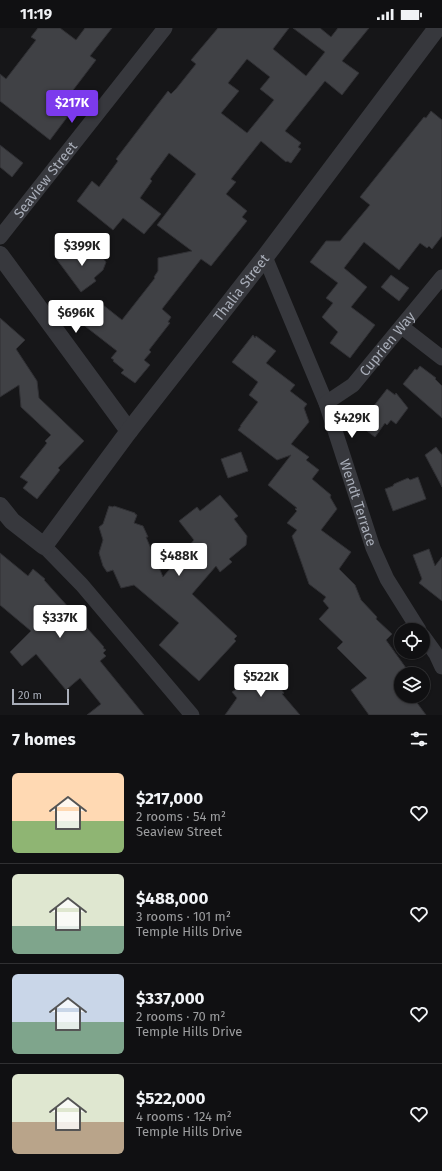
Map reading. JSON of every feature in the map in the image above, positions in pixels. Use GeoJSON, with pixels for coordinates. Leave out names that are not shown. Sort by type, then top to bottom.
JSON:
{"type":"FeatureCollection","features":[{"type":"Feature","properties":{"kind":"street","name":"Seaview Street"},"geometry":{"type":"LineString","coordinates":[[0,237],[165,28]]}},
{"type":"Feature","properties":{"kind":"street","name":"Thalia Street"},"geometry":{"type":"LineString","coordinates":[[44,546],[129,431],[265,257],[437,28]]}},
{"type":"Feature","properties":{"kind":"street"},"geometry":{"type":"LineString","coordinates":[[0,255],[129,431]]}},
{"type":"Feature","properties":{"kind":"street","name":"Wendt Terrace"},"geometry":{"type":"LineString","coordinates":[[265,257],[326,404],[373,548],[387,579],[415,623]]}},
{"type":"Feature","properties":{"kind":"street","name":"Cuprien Way"},"geometry":{"type":"LineString","coordinates":[[326,404],[353,385],[442,277]]}},
{"type":"Feature","properties":{"kind":"street"},"geometry":{"type":"LineString","coordinates":[[402,327],[442,358]]}},
{"type":"Feature","properties":{"kind":"street"},"geometry":{"type":"LineString","coordinates":[[0,506],[12,521],[44,546],[82,585],[192,715]]}},
{"type":"Feature","properties":{"kind":"street"},"geometry":{"type":"LineString","coordinates":[[430,646],[442,667]]}},
{"type":"Feature","properties":{"kind":"building"},"geometry":{"type":"Polygon","coordinates":[[[38,28],[60,28],[76,40],[85,28],[112,28],[90,56],[96,60],[64,102],[67,104],[61,111],[68,116],[50,140],[0,101],[0,74],[6,79],[36,40],[31,37],[38,28]]]}},
{"type":"Feature","properties":{"kind":"building"},"geometry":{"type":"Polygon","coordinates":[[[218,28],[289,28],[273,49],[306,76],[325,52],[293,28],[320,28],[331,37],[338,28],[369,28],[342,61],[359,73],[342,95],[325,81],[285,131],[301,143],[298,147],[301,149],[291,163],[286,162],[261,141],[231,179],[236,182],[226,194],[247,211],[242,217],[247,221],[211,266],[201,259],[162,309],[171,317],[168,322],[170,323],[149,350],[151,352],[144,360],[150,365],[135,383],[121,373],[124,370],[111,358],[117,351],[81,323],[98,301],[122,320],[155,278],[154,277],[158,271],[158,258],[192,251],[157,225],[196,174],[169,153],[150,179],[152,181],[140,198],[161,214],[144,234],[123,218],[113,230],[77,201],[92,181],[99,187],[118,161],[116,159],[168,91],[171,94],[196,64],[191,60],[218,28]],[[247,59],[228,83],[239,91],[221,113],[247,133],[274,100],[260,89],[270,77],[247,59]]]}},
{"type":"Feature","properties":{"kind":"building"},"geometry":{"type":"Polygon","coordinates":[[[431,111],[442,120],[442,236],[432,249],[429,246],[427,248],[420,243],[399,270],[364,242],[344,268],[367,287],[351,307],[375,325],[350,358],[330,343],[338,332],[322,317],[333,303],[326,298],[338,283],[310,262],[326,241],[340,241],[370,205],[360,197],[424,117],[426,118],[431,111]]]}},
{"type":"Feature","properties":{"kind":"building"},"geometry":{"type":"Polygon","coordinates":[[[0,145],[23,163],[12,177],[0,167],[0,145]]]}},
{"type":"Feature","properties":{"kind":"building"},"geometry":{"type":"Polygon","coordinates":[[[71,246],[80,259],[95,248],[106,262],[103,270],[94,278],[96,281],[81,292],[55,257],[71,246]]]}},
{"type":"Feature","properties":{"kind":"building"},"geometry":{"type":"Polygon","coordinates":[[[391,275],[409,288],[399,301],[381,287],[391,275]]]}},
{"type":"Feature","properties":{"kind":"building"},"geometry":{"type":"Polygon","coordinates":[[[0,318],[25,340],[16,349],[37,381],[39,398],[84,441],[58,468],[60,470],[37,499],[23,488],[28,482],[20,477],[47,443],[45,441],[51,435],[21,407],[19,385],[0,397],[0,318]]]}},
{"type":"Feature","properties":{"kind":"building"},"geometry":{"type":"Polygon","coordinates":[[[253,335],[255,338],[256,336],[276,351],[266,363],[295,385],[290,391],[307,404],[304,408],[309,422],[291,444],[309,457],[306,460],[319,470],[312,479],[331,495],[330,497],[337,509],[321,530],[351,552],[339,569],[355,585],[361,600],[377,617],[376,619],[392,634],[386,640],[394,651],[394,659],[400,659],[405,667],[394,667],[394,703],[417,703],[426,715],[369,715],[351,690],[367,678],[337,648],[343,642],[319,619],[329,608],[323,601],[326,597],[309,584],[292,536],[297,530],[287,523],[297,511],[295,509],[297,508],[268,485],[291,455],[277,460],[238,430],[258,402],[249,395],[258,382],[232,362],[253,335]]]}},
{"type":"Feature","properties":{"kind":"building"},"geometry":{"type":"Polygon","coordinates":[[[420,366],[436,378],[435,379],[442,386],[442,418],[403,384],[415,369],[417,370],[420,366]]]}},
{"type":"Feature","properties":{"kind":"building"},"geometry":{"type":"Polygon","coordinates":[[[387,389],[395,395],[396,393],[408,408],[396,424],[391,420],[387,425],[385,423],[375,437],[359,425],[387,389]]]}},
{"type":"Feature","properties":{"kind":"building"},"geometry":{"type":"Polygon","coordinates":[[[436,447],[442,455],[442,487],[425,455],[436,447]]]}},
{"type":"Feature","properties":{"kind":"building"},"geometry":{"type":"Polygon","coordinates":[[[241,452],[248,471],[228,478],[221,459],[241,452]]]}},
{"type":"Feature","properties":{"kind":"building"},"geometry":{"type":"Polygon","coordinates":[[[418,477],[426,499],[393,511],[385,489],[408,478],[410,480],[418,477]]]}},
{"type":"Feature","properties":{"kind":"building"},"geometry":{"type":"Polygon","coordinates":[[[220,495],[238,516],[234,519],[247,536],[246,545],[229,559],[232,562],[220,572],[216,566],[192,594],[237,636],[234,639],[236,641],[199,681],[159,645],[179,623],[134,585],[121,588],[113,570],[107,572],[103,566],[99,553],[103,540],[99,527],[103,524],[109,506],[114,506],[135,513],[137,515],[134,523],[143,526],[148,537],[146,537],[163,577],[194,540],[179,521],[197,507],[200,511],[220,495]]]}},
{"type":"Feature","properties":{"kind":"building"},"geometry":{"type":"Polygon","coordinates":[[[429,549],[435,566],[442,557],[442,601],[419,583],[422,579],[413,555],[429,549]]]}},
{"type":"Feature","properties":{"kind":"building"},"geometry":{"type":"Polygon","coordinates":[[[0,553],[28,576],[33,569],[45,579],[44,580],[104,647],[103,648],[106,650],[103,653],[106,656],[100,661],[144,715],[87,715],[101,704],[80,678],[66,690],[36,654],[22,666],[10,652],[31,631],[0,605],[0,553]]]}},
{"type":"Feature","properties":{"kind":"building"},"geometry":{"type":"Polygon","coordinates":[[[266,668],[284,693],[282,694],[300,715],[225,715],[237,698],[232,692],[266,668]]]}}]}
